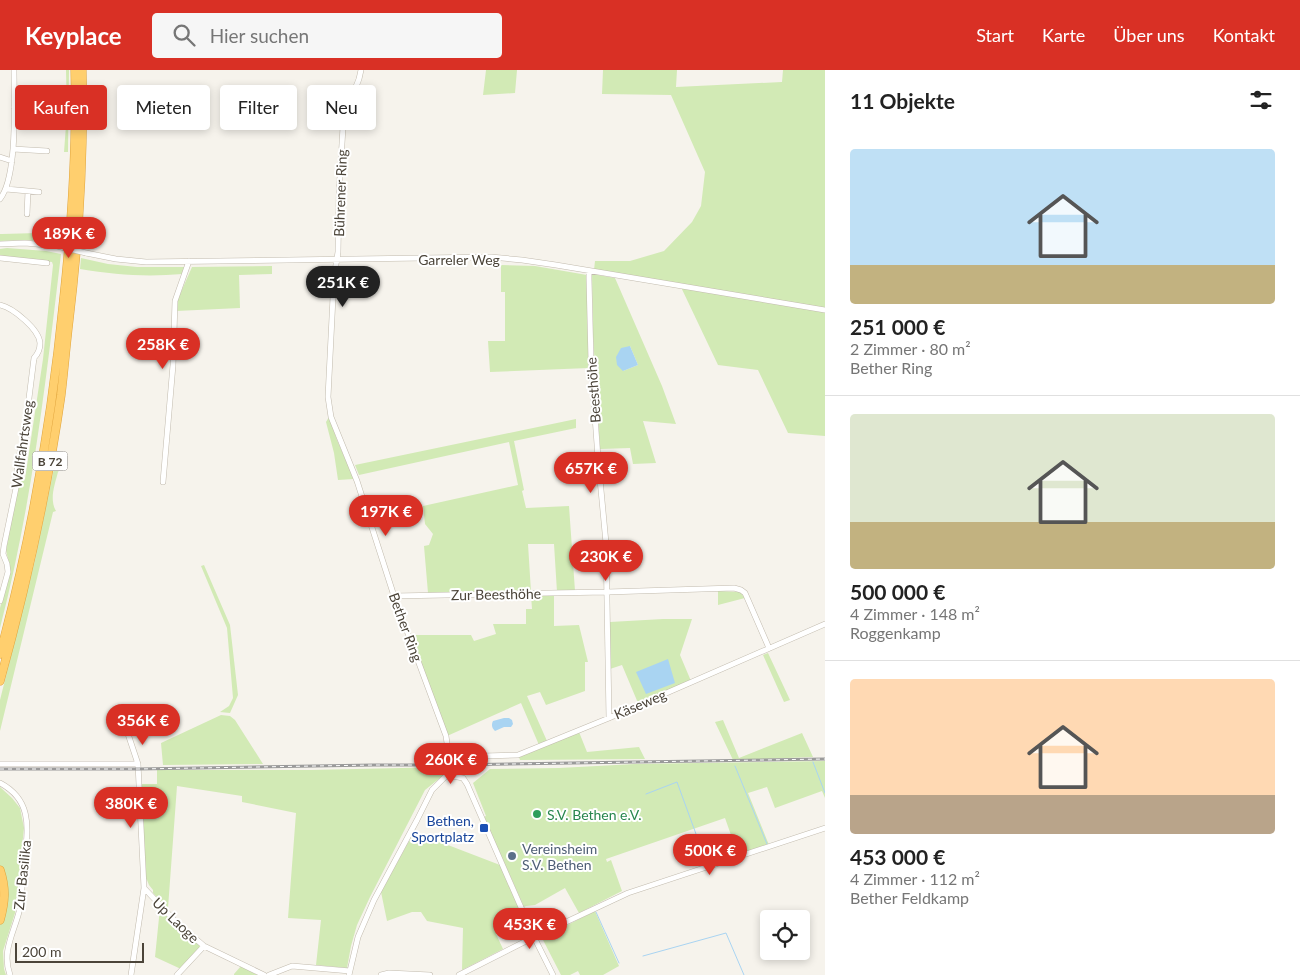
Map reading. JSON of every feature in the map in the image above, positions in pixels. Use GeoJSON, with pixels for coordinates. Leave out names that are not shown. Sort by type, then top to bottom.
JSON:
{"type":"FeatureCollection","features":[{"type":"Feature","properties":{"kind":"highway","name":"B 72"},"geometry":{"type":"LineString","coordinates":[[0,654],[32,521],[54,391],[70,243],[74,167],[75,70]]}},
{"type":"Feature","properties":{"kind":"highway","name":"B 72"},"geometry":{"type":"LineString","coordinates":[[0,681],[31,558],[61,395],[77,244],[81,167],[82,70]]}},
{"type":"Feature","properties":{"kind":"highway"},"geometry":{"type":"LineString","coordinates":[[0,870],[5,895],[0,920]]}},
{"type":"Feature","properties":{"kind":"highway"},"geometry":{"type":"LineString","coordinates":[[0,894],[3,906]]}},
{"type":"Feature","properties":{"kind":"street"},"geometry":{"type":"LineString","coordinates":[[0,199],[6,189],[12,161],[14,70]]}},
{"type":"Feature","properties":{"kind":"street","name":"Bührener Ring"},"geometry":{"type":"LineString","coordinates":[[336,260],[343,127],[345,114],[359,79],[360,70]]}},
{"type":"Feature","properties":{"kind":"street"},"geometry":{"type":"LineString","coordinates":[[13,150],[47,151]]}},
{"type":"Feature","properties":{"kind":"street"},"geometry":{"type":"LineString","coordinates":[[0,157],[12,161]]}},
{"type":"Feature","properties":{"kind":"street"},"geometry":{"type":"LineString","coordinates":[[6,189],[39,192]]}},
{"type":"Feature","properties":{"kind":"street"},"geometry":{"type":"LineString","coordinates":[[27,214],[28,191]]}},
{"type":"Feature","properties":{"kind":"street","name":"Garreler Weg"},"geometry":{"type":"LineString","coordinates":[[0,244],[25,243],[56,246],[130,261],[491,258],[522,260],[825,310]]}},
{"type":"Feature","properties":{"kind":"street"},"geometry":{"type":"LineString","coordinates":[[0,258],[47,263]]}},
{"type":"Feature","properties":{"kind":"street","name":"Bether Ring"},"geometry":{"type":"LineString","coordinates":[[336,260],[328,397],[331,417],[357,481],[394,596],[446,736],[449,757],[446,775]]}},
{"type":"Feature","properties":{"kind":"street"},"geometry":{"type":"LineString","coordinates":[[163,482],[173,364],[175,301],[190,261]]}},
{"type":"Feature","properties":{"kind":"street","name":"Beesthöhe"},"geometry":{"type":"LineString","coordinates":[[589,271],[591,361],[606,543],[608,718]]}},
{"type":"Feature","properties":{"kind":"street","name":"Wallfahrtsweg"},"geometry":{"type":"LineString","coordinates":[[0,305],[9,308],[30,325],[40,343],[38,353],[34,358],[25,440],[21,446],[16,488],[2,554],[7,564],[8,572],[0,601]]}},
{"type":"Feature","properties":{"kind":"street","name":"Zur Beesthöhe"},"geometry":{"type":"LineString","coordinates":[[394,596],[734,588],[745,593],[769,648]]}},
{"type":"Feature","properties":{"kind":"street","name":"Käseweg"},"geometry":{"type":"LineString","coordinates":[[449,757],[518,755],[825,624]]}},
{"type":"Feature","properties":{"kind":"street"},"geometry":{"type":"LineString","coordinates":[[128,734],[138,764],[144,888],[132,975]]}},
{"type":"Feature","properties":{"kind":"street"},"geometry":{"type":"LineString","coordinates":[[0,764],[138,764]]}},
{"type":"Feature","properties":{"kind":"street"},"geometry":{"type":"LineString","coordinates":[[269,975],[292,966],[350,973],[360,930],[374,900],[432,790],[446,775],[463,778],[467,784],[534,937],[553,975]]}},
{"type":"Feature","properties":{"kind":"street","name":"Zur Basilika"},"geometry":{"type":"LineString","coordinates":[[0,783],[12,790],[19,799],[27,821],[20,908],[7,952],[10,975]]}},
{"type":"Feature","properties":{"kind":"street"},"geometry":{"type":"LineString","coordinates":[[459,975],[628,892],[825,828]]}},
{"type":"Feature","properties":{"kind":"street","name":"Up Laoge"},"geometry":{"type":"LineString","coordinates":[[144,888],[176,922],[204,946],[264,975]]}},
{"type":"Feature","properties":{"kind":"street"},"geometry":{"type":"LineString","coordinates":[[177,975],[204,946]]}},
{"type":"Feature","properties":{"kind":"street"},"geometry":{"type":"LineString","coordinates":[[381,975],[389,973],[430,975]]}},
{"type":"Feature","properties":{"kind":"green space"},"geometry":{"type":"Polygon","coordinates":[[[66,70],[69,70],[69,85],[66,85],[66,70]]]}},
{"type":"Feature","properties":{"kind":"green space"},"geometry":{"type":"Polygon","coordinates":[[[486,70],[517,70],[515,93],[483,95],[486,70]]]}},
{"type":"Feature","properties":{"kind":"green space"},"geometry":{"type":"Polygon","coordinates":[[[603,70],[677,70],[676,87],[782,82],[783,70],[825,70],[825,436],[788,433],[758,370],[718,365],[679,283],[594,270],[595,261],[630,261],[664,251],[692,222],[701,206],[705,172],[671,95],[602,94],[603,70]]]}},
{"type":"Feature","properties":{"kind":"green space"},"geometry":{"type":"Polygon","coordinates":[[[66,130],[68,130],[68,152],[64,152],[66,130]]]}},
{"type":"Feature","properties":{"kind":"green space"},"geometry":{"type":"Polygon","coordinates":[[[58,218],[64,218],[63,238],[59,242],[0,241],[0,234],[55,234],[58,218]]]}},
{"type":"Feature","properties":{"kind":"green space"},"geometry":{"type":"Polygon","coordinates":[[[7,248],[61,254],[37,442],[21,535],[0,628],[0,608],[10,569],[6,550],[19,480],[25,479],[43,359],[53,265],[52,262],[0,256],[0,249],[7,248]]]}},
{"type":"Feature","properties":{"kind":"green space"},"geometry":{"type":"Polygon","coordinates":[[[81,258],[108,264],[137,267],[185,267],[183,274],[119,274],[80,269],[81,258]]]}},
{"type":"Feature","properties":{"kind":"green space"},"geometry":{"type":"Polygon","coordinates":[[[501,265],[535,266],[587,275],[589,368],[490,372],[488,341],[505,341],[505,292],[501,292],[501,265]]]}},
{"type":"Feature","properties":{"kind":"green space"},"geometry":{"type":"Polygon","coordinates":[[[272,266],[272,274],[239,275],[240,308],[176,311],[177,301],[192,267],[272,266]]]}},
{"type":"Feature","properties":{"kind":"green space"},"geometry":{"type":"Polygon","coordinates":[[[592,274],[615,278],[662,386],[676,424],[643,421],[656,463],[633,464],[630,448],[600,449],[593,335],[592,274]],[[630,346],[623,371],[638,365],[630,346]]]}},
{"type":"Feature","properties":{"kind":"green space"},"geometry":{"type":"Polygon","coordinates":[[[329,417],[354,479],[338,480],[334,453],[326,422],[329,417]]]}},
{"type":"Feature","properties":{"kind":"green space"},"geometry":{"type":"Polygon","coordinates":[[[576,419],[576,428],[514,441],[526,508],[569,506],[575,591],[557,592],[554,544],[528,544],[531,592],[428,593],[424,546],[429,545],[433,534],[425,524],[423,506],[518,485],[509,442],[359,475],[355,465],[576,419]]]}},
{"type":"Feature","properties":{"kind":"green space"},"geometry":{"type":"Polygon","coordinates":[[[54,468],[61,468],[58,472],[53,492],[53,502],[56,511],[53,512],[0,731],[0,700],[35,560],[54,468]]]}},
{"type":"Feature","properties":{"kind":"green space"},"geometry":{"type":"Polygon","coordinates":[[[204,565],[230,625],[238,695],[230,713],[220,712],[229,706],[233,698],[227,628],[201,566],[204,565]]]}},
{"type":"Feature","properties":{"kind":"green space"},"geometry":{"type":"Polygon","coordinates":[[[718,591],[740,592],[745,598],[718,605],[718,591]]]}},
{"type":"Feature","properties":{"kind":"green space"},"geometry":{"type":"Polygon","coordinates":[[[531,595],[554,595],[554,626],[579,625],[588,662],[585,662],[585,691],[546,705],[540,692],[527,696],[547,741],[539,745],[521,703],[447,736],[410,635],[471,635],[474,641],[496,634],[493,624],[526,624],[526,609],[532,609],[531,595]]]}},
{"type":"Feature","properties":{"kind":"green space"},"geometry":{"type":"Polygon","coordinates":[[[692,619],[680,655],[691,681],[638,703],[622,665],[610,669],[610,622],[692,619]]]}},
{"type":"Feature","properties":{"kind":"green space"},"geometry":{"type":"Polygon","coordinates":[[[768,653],[790,700],[784,702],[763,655],[768,653]]]}},
{"type":"Feature","properties":{"kind":"green space"},"geometry":{"type":"Polygon","coordinates":[[[221,715],[230,716],[235,720],[263,764],[163,765],[161,743],[221,715]]]}},
{"type":"Feature","properties":{"kind":"green space"},"geometry":{"type":"Polygon","coordinates":[[[723,720],[739,758],[802,733],[813,757],[733,760],[715,722],[723,720]]]}},
{"type":"Feature","properties":{"kind":"green space"},"geometry":{"type":"Polygon","coordinates":[[[579,732],[587,752],[639,747],[645,759],[520,760],[519,757],[579,732]]]}},
{"type":"Feature","properties":{"kind":"green space"},"geometry":{"type":"Polygon","coordinates":[[[825,761],[825,798],[822,791],[775,808],[767,787],[748,793],[769,845],[738,855],[725,818],[606,859],[607,862],[611,860],[622,891],[579,913],[565,888],[535,905],[524,907],[484,817],[486,816],[473,783],[490,769],[635,764],[825,761]]]}},
{"type":"Feature","properties":{"kind":"green space"},"geometry":{"type":"Polygon","coordinates":[[[447,767],[445,774],[425,790],[370,897],[357,925],[347,968],[316,965],[321,920],[288,918],[296,813],[242,802],[242,796],[177,786],[168,908],[153,893],[146,879],[141,784],[157,784],[157,770],[311,770],[447,767]]]}},
{"type":"Feature","properties":{"kind":"green space"},"geometry":{"type":"Polygon","coordinates":[[[0,787],[20,808],[24,828],[15,913],[3,951],[6,975],[0,975],[0,787]]]}},
{"type":"Feature","properties":{"kind":"green space"},"geometry":{"type":"Polygon","coordinates":[[[414,832],[500,865],[523,916],[496,934],[503,949],[462,970],[463,928],[427,921],[421,912],[412,912],[387,921],[381,892],[414,832]]]}},
{"type":"Feature","properties":{"kind":"green space"},"geometry":{"type":"Polygon","coordinates":[[[160,908],[202,946],[181,969],[155,957],[160,908]]]}},
{"type":"Feature","properties":{"kind":"green space"},"geometry":{"type":"Polygon","coordinates":[[[595,911],[619,966],[603,975],[580,975],[578,971],[570,975],[561,975],[542,938],[595,911]]]}},
{"type":"Feature","properties":{"kind":"green space"},"geometry":{"type":"Polygon","coordinates":[[[241,966],[258,975],[234,975],[241,966]]]}},
{"type":"Feature","properties":{"kind":"water"},"geometry":{"type":"Polygon","coordinates":[[[630,346],[638,365],[623,371],[617,365],[616,357],[621,348],[630,346]]]}},
{"type":"Feature","properties":{"kind":"water"},"geometry":{"type":"Polygon","coordinates":[[[668,659],[675,683],[646,694],[636,672],[668,659]]]}},
{"type":"Feature","properties":{"kind":"water"},"geometry":{"type":"Polygon","coordinates":[[[504,718],[512,720],[513,724],[511,727],[504,727],[495,731],[492,726],[493,721],[504,718]]]}},
{"type":"Feature","properties":{"kind":"waterway"},"geometry":{"type":"LineString","coordinates":[[813,762],[825,793]]}},
{"type":"Feature","properties":{"kind":"waterway"},"geometry":{"type":"LineString","coordinates":[[735,766],[767,844]]}},
{"type":"Feature","properties":{"kind":"waterway"},"geometry":{"type":"LineString","coordinates":[[646,794],[677,782],[707,864]]}},
{"type":"Feature","properties":{"kind":"waterway"},"geometry":{"type":"LineString","coordinates":[[596,912],[619,963]]}},
{"type":"Feature","properties":{"kind":"waterway"},"geometry":{"type":"LineString","coordinates":[[643,956],[726,933],[744,975]]}},
{"type":"Feature","properties":{"kind":"railway"},"geometry":{"type":"LineString","coordinates":[[0,769],[138,769],[825,759]]}},
{"type":"Feature","properties":{"kind":"place","name":"S.V. Bethen e.V."},"geometry":{"type":"Point","coordinates":[537,814]}},
{"type":"Feature","properties":{"kind":"place","name":"Bethen, Sportplatz"},"geometry":{"type":"Point","coordinates":[484,828]}},
{"type":"Feature","properties":{"kind":"place","name":"Vereinsheim S.V. Bethen"},"geometry":{"type":"Point","coordinates":[512,856]}}]}
